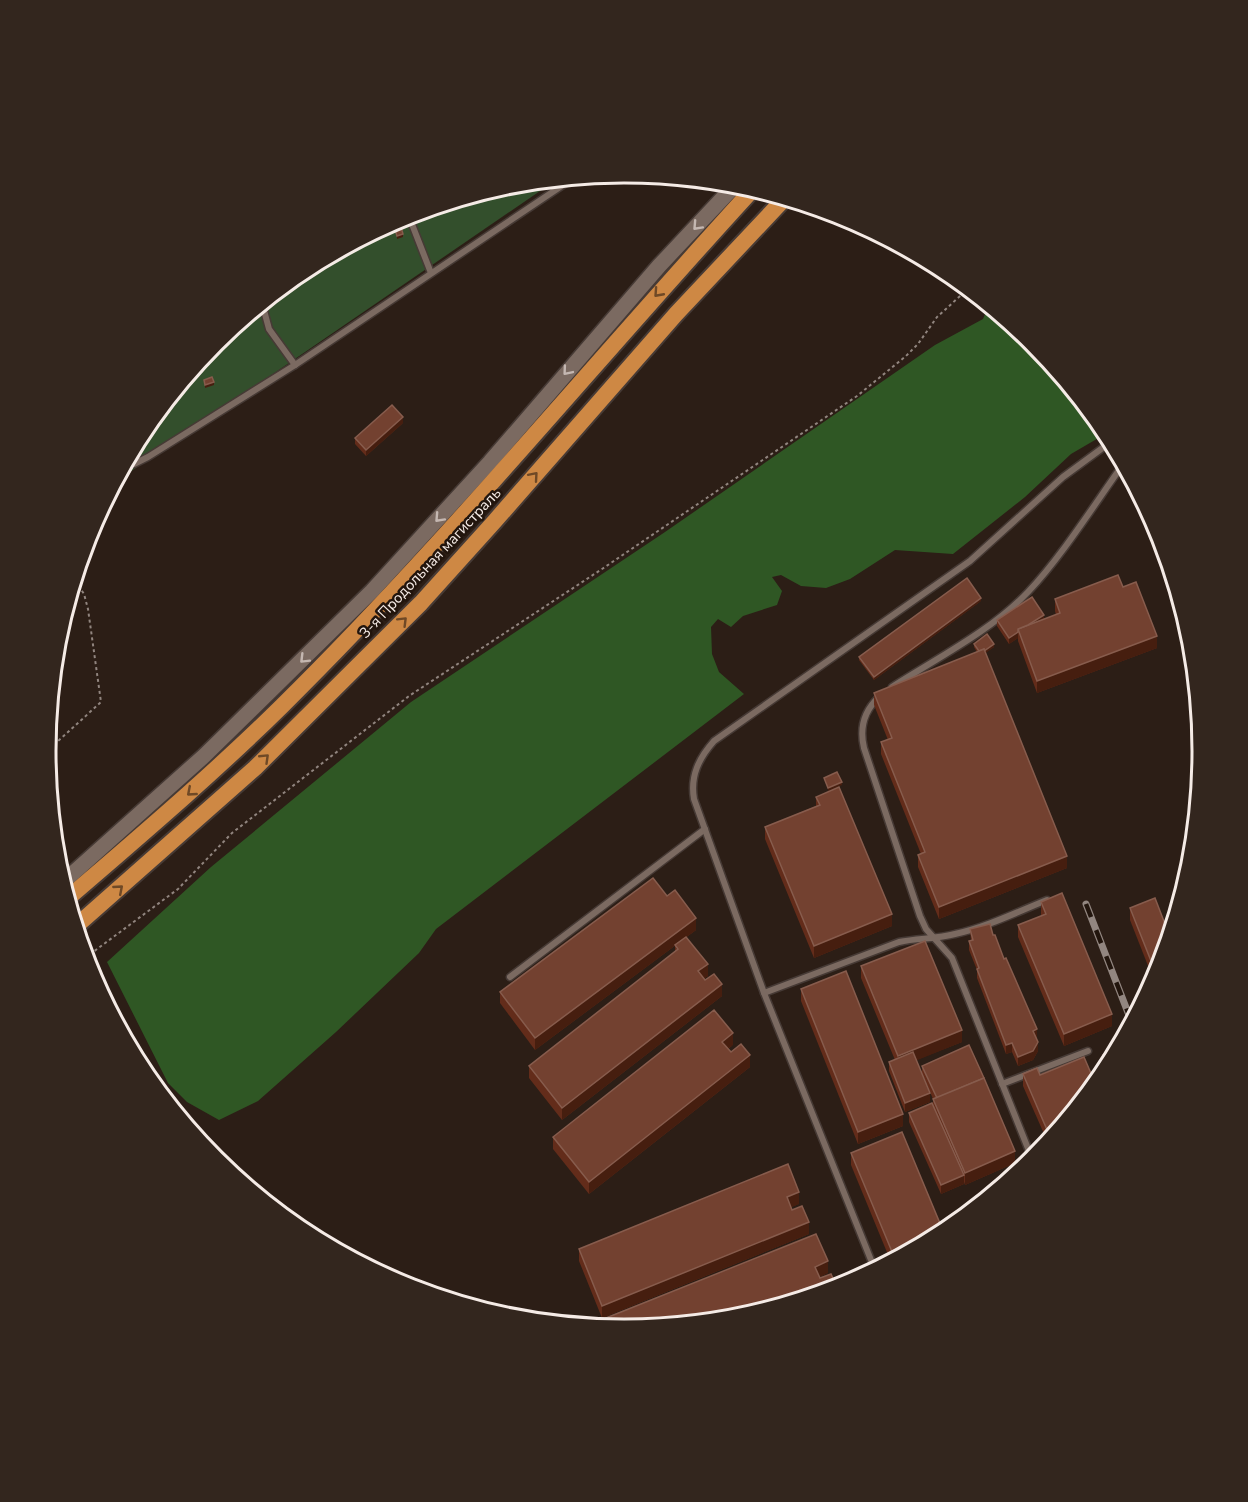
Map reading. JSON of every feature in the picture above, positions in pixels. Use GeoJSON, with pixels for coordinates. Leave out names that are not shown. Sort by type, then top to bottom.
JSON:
{"type":"FeatureCollection","features":[{"type":"Feature","properties":{"kind":"highway","name":"3-я Продольная магистраль"},"geometry":{"type":"LineString","coordinates":[[74,893],[207,778],[283,705],[440,542],[660,291],[747,196]]}},
{"type":"Feature","properties":{"kind":"highway","name":"3-я Продольная магистраль"},"geometry":{"type":"LineString","coordinates":[[82,921],[255,768],[421,603],[676,314],[779,204]]}},
{"type":"Feature","properties":{"kind":"street"},"geometry":{"type":"LineString","coordinates":[[70,876],[204,756],[372,591],[490,462],[659,266],[729,192]]}},
{"type":"Feature","properties":{"kind":"lane"},"geometry":{"type":"LineString","coordinates":[[134,464],[295,365],[561,186]]}},
{"type":"Feature","properties":{"kind":"lane"},"geometry":{"type":"LineString","coordinates":[[412,224],[431,273]]}},
{"type":"Feature","properties":{"kind":"lane"},"geometry":{"type":"LineString","coordinates":[[264,311],[269,329],[295,365]]}},
{"type":"Feature","properties":{"kind":"lane"},"geometry":{"type":"LineString","coordinates":[[872,1262],[764,993],[705,829],[692,787],[695,771],[714,741],[970,561],[1063,477],[1104,447]]}},
{"type":"Feature","properties":{"kind":"lane"},"geometry":{"type":"LineString","coordinates":[[1029,1150],[952,958],[926,929],[916,905],[864,748],[861,735],[862,721],[869,706],[884,693],[997,620],[1027,593],[1046,571],[1118,471]]}},
{"type":"Feature","properties":{"kind":"lane"},"geometry":{"type":"LineString","coordinates":[[510,977],[705,829]]}},
{"type":"Feature","properties":{"kind":"lane"},"geometry":{"type":"LineString","coordinates":[[764,993],[899,942],[972,930],[1059,895]]}},
{"type":"Feature","properties":{"kind":"lane"},"geometry":{"type":"LineString","coordinates":[[1002,1084],[1088,1051]]}},
{"type":"Feature","properties":{"kind":"path"},"geometry":{"type":"LineString","coordinates":[[93,952],[178,889],[232,833],[409,696],[856,396],[906,356],[918,344],[937,317],[962,294]]}},
{"type":"Feature","properties":{"kind":"path"},"geometry":{"type":"LineString","coordinates":[[56,743],[101,702],[88,609],[80,588]]}},
{"type":"Feature","properties":{"kind":"green space"},"geometry":{"type":"Polygon","coordinates":[[[545,188],[129,473],[151,435],[197,376],[249,324],[308,278],[373,241],[406,226],[477,202],[545,188]]]}},
{"type":"Feature","properties":{"kind":"green space"},"geometry":{"type":"Polygon","coordinates":[[[986,313],[1026,349],[1075,405],[1099,438],[1071,454],[1025,497],[953,554],[895,550],[850,579],[826,588],[801,586],[781,575],[772,577],[782,591],[777,605],[743,616],[731,627],[718,619],[711,627],[712,654],[719,672],[744,694],[436,929],[419,953],[336,1032],[258,1101],[219,1120],[187,1102],[168,1083],[107,962],[211,867],[411,702],[665,532],[935,345],[983,319],[986,313]]]}},
{"type":"Feature","properties":{"kind":"building"},"geometry":{"type":"Polygon","coordinates":[[[401,228],[403,234],[397,236],[395,231],[401,228]]]}},
{"type":"Feature","properties":{"kind":"building"},"geometry":{"type":"Polygon","coordinates":[[[212,377],[214,382],[205,385],[204,380],[212,377]]]}},
{"type":"Feature","properties":{"kind":"building"},"geometry":{"type":"Polygon","coordinates":[[[392,405],[403,417],[366,450],[355,438],[392,405]]]}},
{"type":"Feature","properties":{"kind":"building"},"geometry":{"type":"Polygon","coordinates":[[[1118,575],[1123,587],[1136,582],[1157,636],[1037,681],[1018,629],[1060,613],[1055,599],[1118,575]]]}},
{"type":"Feature","properties":{"kind":"building"},"geometry":{"type":"Polygon","coordinates":[[[967,578],[981,598],[874,677],[859,657],[967,578]]]}},
{"type":"Feature","properties":{"kind":"building"},"geometry":{"type":"Polygon","coordinates":[[[1032,597],[1044,615],[1018,629],[1018,632],[1009,638],[997,620],[1032,597]]]}},
{"type":"Feature","properties":{"kind":"building"},"geometry":{"type":"Polygon","coordinates":[[[987,634],[994,644],[984,651],[984,649],[979,651],[974,644],[987,634]]]}},
{"type":"Feature","properties":{"kind":"building"},"geometry":{"type":"Polygon","coordinates":[[[984,649],[1067,856],[939,907],[918,855],[925,852],[881,742],[892,738],[874,693],[984,649]]]}},
{"type":"Feature","properties":{"kind":"building"},"geometry":{"type":"Polygon","coordinates":[[[837,772],[842,782],[828,788],[824,778],[837,772]]]}},
{"type":"Feature","properties":{"kind":"building"},"geometry":{"type":"Polygon","coordinates":[[[839,787],[892,914],[814,946],[765,827],[820,805],[816,797],[839,787]]]}},
{"type":"Feature","properties":{"kind":"building"},"geometry":{"type":"Polygon","coordinates":[[[653,878],[667,896],[675,890],[696,918],[535,1038],[500,992],[653,878]]]}},
{"type":"Feature","properties":{"kind":"building"},"geometry":{"type":"Polygon","coordinates":[[[1062,893],[1112,1014],[1064,1034],[1018,925],[1046,914],[1041,902],[1062,893]]]}},
{"type":"Feature","properties":{"kind":"building"},"geometry":{"type":"Polygon","coordinates":[[[1155,898],[1165,924],[1152,962],[1130,908],[1155,898]]]}},
{"type":"Feature","properties":{"kind":"building"},"geometry":{"type":"Polygon","coordinates":[[[990,924],[1037,1029],[1033,1031],[1038,1042],[1033,1051],[1018,1057],[1012,1043],[1006,1045],[977,969],[979,968],[969,941],[973,940],[970,929],[990,924]]]}},
{"type":"Feature","properties":{"kind":"building"},"geometry":{"type":"Polygon","coordinates":[[[686,937],[708,964],[698,971],[705,980],[714,974],[722,984],[562,1108],[529,1066],[678,949],[675,945],[686,937]]]}},
{"type":"Feature","properties":{"kind":"building"},"geometry":{"type":"Polygon","coordinates":[[[925,941],[962,1030],[898,1056],[861,966],[925,941]]]}},
{"type":"Feature","properties":{"kind":"building"},"geometry":{"type":"Polygon","coordinates":[[[846,971],[903,1114],[858,1132],[801,989],[846,971]]]}},
{"type":"Feature","properties":{"kind":"building"},"geometry":{"type":"Polygon","coordinates":[[[714,1010],[733,1033],[722,1042],[731,1052],[741,1044],[750,1055],[589,1182],[553,1137],[714,1010]]]}},
{"type":"Feature","properties":{"kind":"building"},"geometry":{"type":"Polygon","coordinates":[[[969,1045],[984,1078],[937,1098],[922,1066],[969,1045]]]}},
{"type":"Feature","properties":{"kind":"building"},"geometry":{"type":"Polygon","coordinates":[[[913,1052],[930,1093],[905,1103],[889,1062],[913,1052]]]}},
{"type":"Feature","properties":{"kind":"building"},"geometry":{"type":"Polygon","coordinates":[[[1084,1057],[1092,1074],[1047,1130],[1023,1074],[1037,1068],[1040,1075],[1084,1057]]]}},
{"type":"Feature","properties":{"kind":"building"},"geometry":{"type":"Polygon","coordinates":[[[984,1078],[1015,1151],[965,1173],[933,1099],[984,1078]]]}},
{"type":"Feature","properties":{"kind":"building"},"geometry":{"type":"Polygon","coordinates":[[[932,1103],[964,1175],[941,1185],[909,1113],[932,1103]]]}},
{"type":"Feature","properties":{"kind":"building"},"geometry":{"type":"Polygon","coordinates":[[[902,1132],[940,1224],[892,1252],[851,1153],[902,1132]]]}},
{"type":"Feature","properties":{"kind":"building"},"geometry":{"type":"Polygon","coordinates":[[[788,1164],[799,1192],[787,1197],[792,1210],[802,1206],[809,1222],[602,1306],[579,1249],[788,1164]]]}},
{"type":"Feature","properties":{"kind":"building"},"geometry":{"type":"Polygon","coordinates":[[[816,1234],[828,1261],[815,1267],[820,1278],[831,1274],[833,1279],[771,1300],[735,1309],[661,1318],[624,1320],[606,1318],[816,1234]]]}},
{"type":"Feature","properties":{"kind":"railway"},"geometry":{"type":"LineString","coordinates":[[1086,904],[1128,1013]]}}]}
